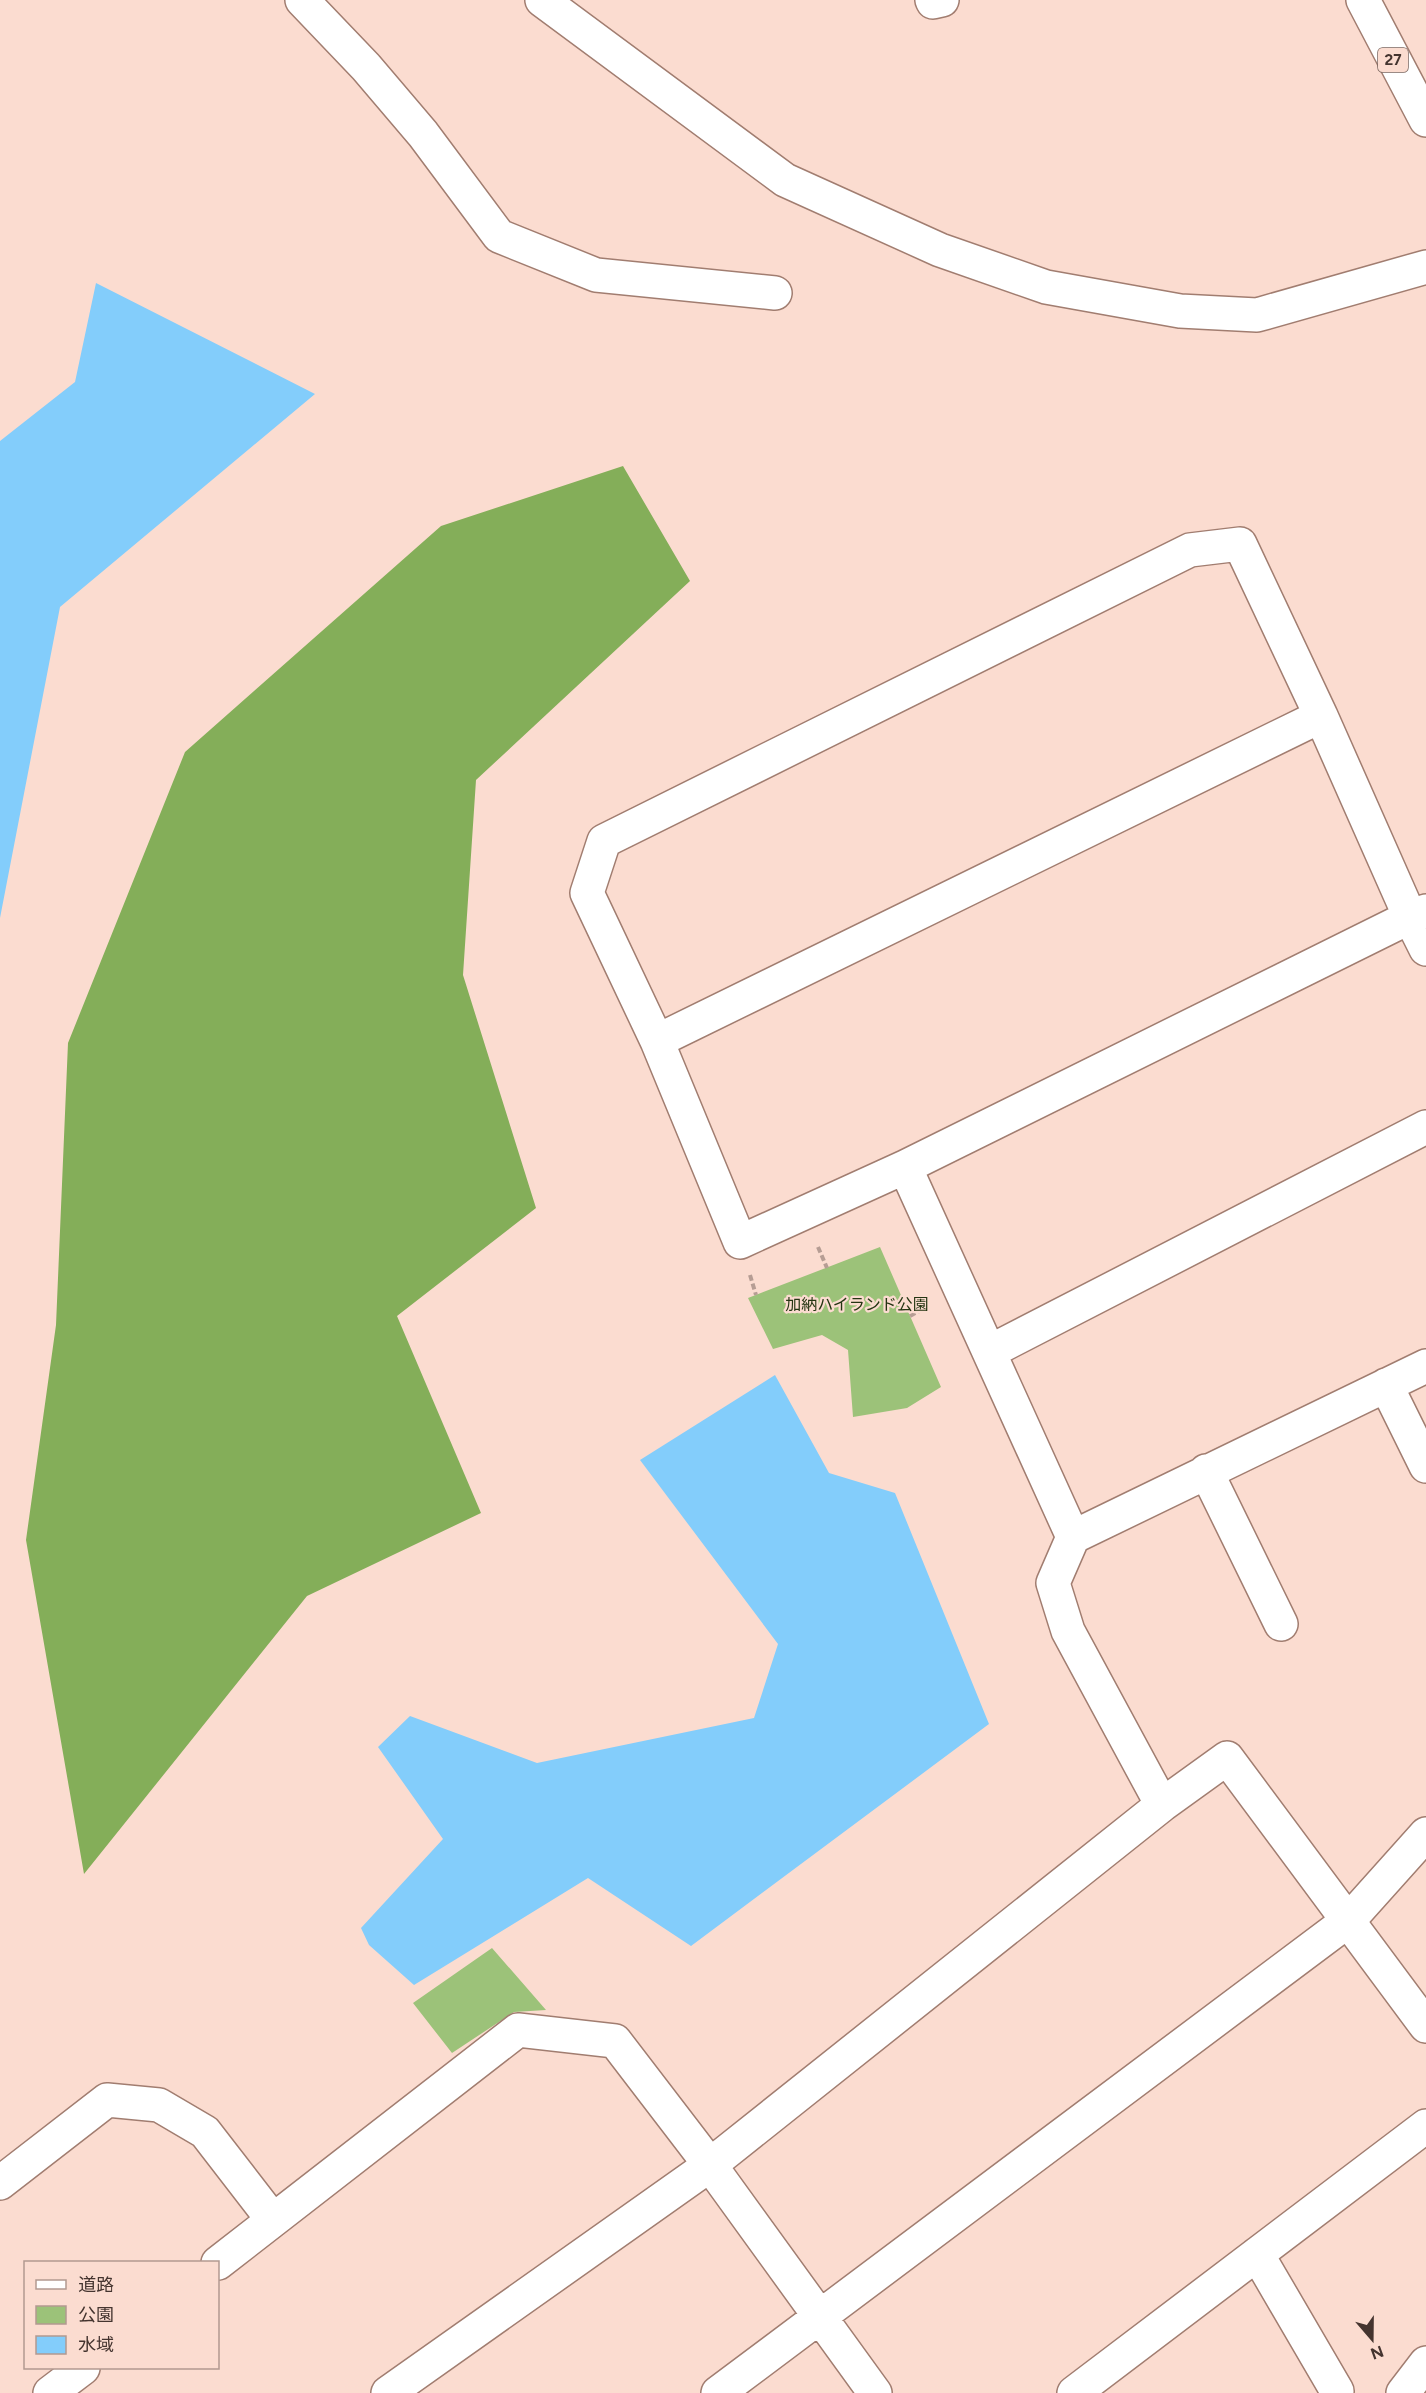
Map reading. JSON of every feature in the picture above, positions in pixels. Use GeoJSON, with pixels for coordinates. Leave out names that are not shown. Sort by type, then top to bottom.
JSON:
{"type":"FeatureCollection","features":[{"type":"Feature","properties":{"kind":"street"},"geometry":{"type":"LineString","coordinates":[[302,0],[366,68],[423,134],[499,236],[596,275],[775,293]]}},
{"type":"Feature","properties":{"kind":"street"},"geometry":{"type":"LineString","coordinates":[[542,0],[785,180],[940,250],[1046,287],[1180,310],[1257,315],[1426,267]]}},
{"type":"Feature","properties":{"kind":"street"},"geometry":{"type":"LineString","coordinates":[[932,0],[933,2],[942,0]]}},
{"type":"Feature","properties":{"kind":"street","name":"27"},"geometry":{"type":"LineString","coordinates":[[1363,0],[1398,71],[1426,120]]}},
{"type":"Feature","properties":{"kind":"street"},"geometry":{"type":"LineString","coordinates":[[1418,914],[905,1167],[740,1242],[657,1041],[587,892],[604,841],[1190,550],[1240,544],[1418,914],[1426,949]]}},
{"type":"Feature","properties":{"kind":"street"},"geometry":{"type":"LineString","coordinates":[[657,1041],[1321,716]]}},
{"type":"Feature","properties":{"kind":"street"},"geometry":{"type":"LineString","coordinates":[[989,1352],[1426,1127]]}},
{"type":"Feature","properties":{"kind":"street"},"geometry":{"type":"LineString","coordinates":[[905,1167],[1073,1537]]}},
{"type":"Feature","properties":{"kind":"street"},"geometry":{"type":"LineString","coordinates":[[1162,1805],[1068,1631],[1053,1583],[1073,1537],[1426,1366]]}},
{"type":"Feature","properties":{"kind":"street"},"geometry":{"type":"LineString","coordinates":[[1386,1385],[1426,1466]]}},
{"type":"Feature","properties":{"kind":"street"},"geometry":{"type":"LineString","coordinates":[[1206,1471],[1281,1624]]}},
{"type":"Feature","properties":{"kind":"street"},"geometry":{"type":"LineString","coordinates":[[387,2393],[710,2165],[1162,1805],[1227,1758],[1426,2026]]}},
{"type":"Feature","properties":{"kind":"street"},"geometry":{"type":"LineString","coordinates":[[718,2393],[1349,1920],[1426,1834]]}},
{"type":"Feature","properties":{"kind":"street"},"geometry":{"type":"LineString","coordinates":[[219,2262],[518,2030],[615,2041],[710,2165],[875,2393]]}},
{"type":"Feature","properties":{"kind":"street"},"geometry":{"type":"LineString","coordinates":[[0,2183],[107,2100],[159,2105],[205,2132],[273,2220]]}},
{"type":"Feature","properties":{"kind":"street"},"geometry":{"type":"LineString","coordinates":[[1074,2393],[1426,2126]]}},
{"type":"Feature","properties":{"kind":"street"},"geometry":{"type":"LineString","coordinates":[[1257,2254],[1337,2391],[1335,2393]]}},
{"type":"Feature","properties":{"kind":"street"},"geometry":{"type":"LineString","coordinates":[[1403,2393],[1426,2363]]}},
{"type":"Feature","properties":{"kind":"street"},"geometry":{"type":"LineString","coordinates":[[52,2392],[81,2369]]}},
{"type":"Feature","properties":{"kind":"green space"},"geometry":{"type":"Polygon","coordinates":[[[623,466],[690,581],[476,780],[463,975],[536,1208],[397,1316],[481,1513],[307,1596],[84,1874],[26,1540],[56,1325],[68,1043],[185,752],[441,526],[623,466]]]}},
{"type":"Feature","properties":{"kind":"green space","name":"加納ハイランド公園"},"geometry":{"type":"Polygon","coordinates":[[[880,1247],[941,1387],[907,1408],[853,1417],[848,1350],[822,1335],[773,1349],[748,1298],[880,1247]]]}},
{"type":"Feature","properties":{"kind":"green space"},"geometry":{"type":"Polygon","coordinates":[[[492,1948],[546,2010],[514,2012],[452,2053],[413,2003],[492,1948]]]}},
{"type":"Feature","properties":{"kind":"water"},"geometry":{"type":"Polygon","coordinates":[[[96,283],[315,394],[60,607],[0,918],[0,441],[75,382],[96,283]]]}},
{"type":"Feature","properties":{"kind":"water"},"geometry":{"type":"Polygon","coordinates":[[[775,1375],[829,1473],[895,1493],[989,1724],[691,1946],[588,1878],[414,1985],[369,1945],[361,1928],[443,1839],[378,1747],[410,1716],[537,1763],[754,1718],[778,1644],[640,1460],[775,1375]]]}}]}
